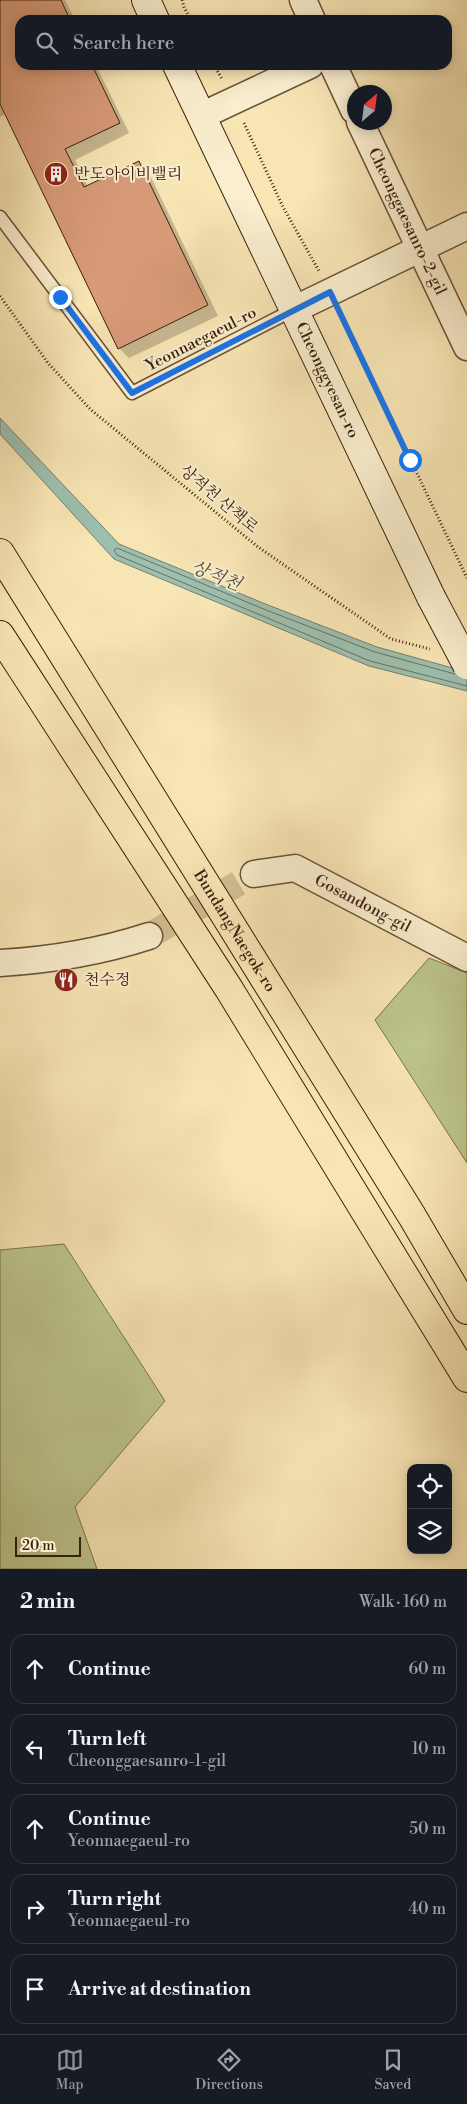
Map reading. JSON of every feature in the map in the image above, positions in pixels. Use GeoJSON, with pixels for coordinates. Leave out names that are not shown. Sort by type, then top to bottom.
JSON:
{"type":"FeatureCollection","features":[{"type":"Feature","properties":{"kind":"highway","name":"BundangNaegok-ro"},"geometry":{"type":"LineString","coordinates":[[0,553],[386,1174],[465,1307]]}},
{"type":"Feature","properties":{"kind":"highway"},"geometry":{"type":"LineString","coordinates":[[0,635],[229,989],[467,1378]]}},
{"type":"Feature","properties":{"kind":"highway"},"geometry":{"type":"LineString","coordinates":[[432,1320],[467,1383]]}},
{"type":"Feature","properties":{"kind":"main road"},"geometry":{"type":"LineString","coordinates":[[146,0],[153,15]]}},
{"type":"Feature","properties":{"kind":"main road","name":"Cheonggyesan-ro"},"geometry":{"type":"LineString","coordinates":[[179,70],[431,597],[467,665]]}},
{"type":"Feature","properties":{"kind":"street"},"geometry":{"type":"LineString","coordinates":[[303,0],[310,15]]}},
{"type":"Feature","properties":{"kind":"street"},"geometry":{"type":"LineString","coordinates":[[201,116],[299,70]]}},
{"type":"Feature","properties":{"kind":"street"},"geometry":{"type":"LineString","coordinates":[[335,70],[347,95]]}},
{"type":"Feature","properties":{"kind":"street","name":"Cheonggaesanro-2-gil"},"geometry":{"type":"LineString","coordinates":[[364,130],[467,347]]}},
{"type":"Feature","properties":{"kind":"street"},"geometry":{"type":"LineString","coordinates":[[293,310],[467,226]]}},
{"type":"Feature","properties":{"kind":"street","name":"Gosandong-gil"},"geometry":{"type":"LineString","coordinates":[[254,874],[295,868],[467,958]]}},
{"type":"Feature","properties":{"kind":"street"},"geometry":{"type":"LineString","coordinates":[[0,963],[42,960],[110,948],[149,936]]}},
{"type":"Feature","properties":{"kind":"lane","name":"Yeonnaegaeul-ro"},"geometry":{"type":"LineString","coordinates":[[0,217],[132,393],[293,310]]}},
{"type":"Feature","properties":{"kind":"path"},"geometry":{"type":"LineString","coordinates":[[182,0],[188,15]]}},
{"type":"Feature","properties":{"kind":"path"},"geometry":{"type":"LineString","coordinates":[[217,70],[233,100],[283,207],[330,292],[467,578]]}},
{"type":"Feature","properties":{"kind":"path","name":"상적천 산책로"},"geometry":{"type":"LineString","coordinates":[[0,296],[48,363],[90,409],[258,547],[391,638],[438,652]]}},
{"type":"Feature","properties":{"kind":"green space"},"geometry":{"type":"Polygon","coordinates":[[[429,958],[467,973],[467,1163],[375,1020],[429,958]]]}},
{"type":"Feature","properties":{"kind":"green space"},"geometry":{"type":"Polygon","coordinates":[[[64,1244],[165,1401],[75,1507],[97,1569],[0,1569],[0,1250],[64,1244]]]}},
{"type":"Feature","properties":{"kind":"water"},"geometry":{"type":"Polygon","coordinates":[[[0,418],[119,544],[377,647],[467,672],[467,691],[369,666],[114,559],[0,434],[0,418]]]}},
{"type":"Feature","properties":{"kind":"building","name":"반도아이비밸리"},"geometry":{"type":"Polygon","coordinates":[[[0,0],[61,0],[68,15],[15,15],[15,70],[94,70],[120,123],[65,149],[84,187],[139,161],[208,305],[118,349],[0,104],[0,0]]]}},
{"type":"Feature","properties":{"kind":"tunnel"},"geometry":{"type":"LineString","coordinates":[[149,936],[254,874]]}},
{"type":"Feature","properties":{"kind":"place","name":"반도아이비밸리"},"geometry":{"type":"Point","coordinates":[56,174]}},
{"type":"Feature","properties":{"kind":"place","name":"천수정"},"geometry":{"type":"Point","coordinates":[66,980]}},
{"type":"Feature","properties":{"kind":"route"},"geometry":{"type":"LineString","coordinates":[[60,297],[132,393],[330,292],[410,460]]}},
{"type":"Feature","properties":{"kind":"water label","name":"상적천"},"geometry":{"type":"Point","coordinates":[216,576]}}]}
